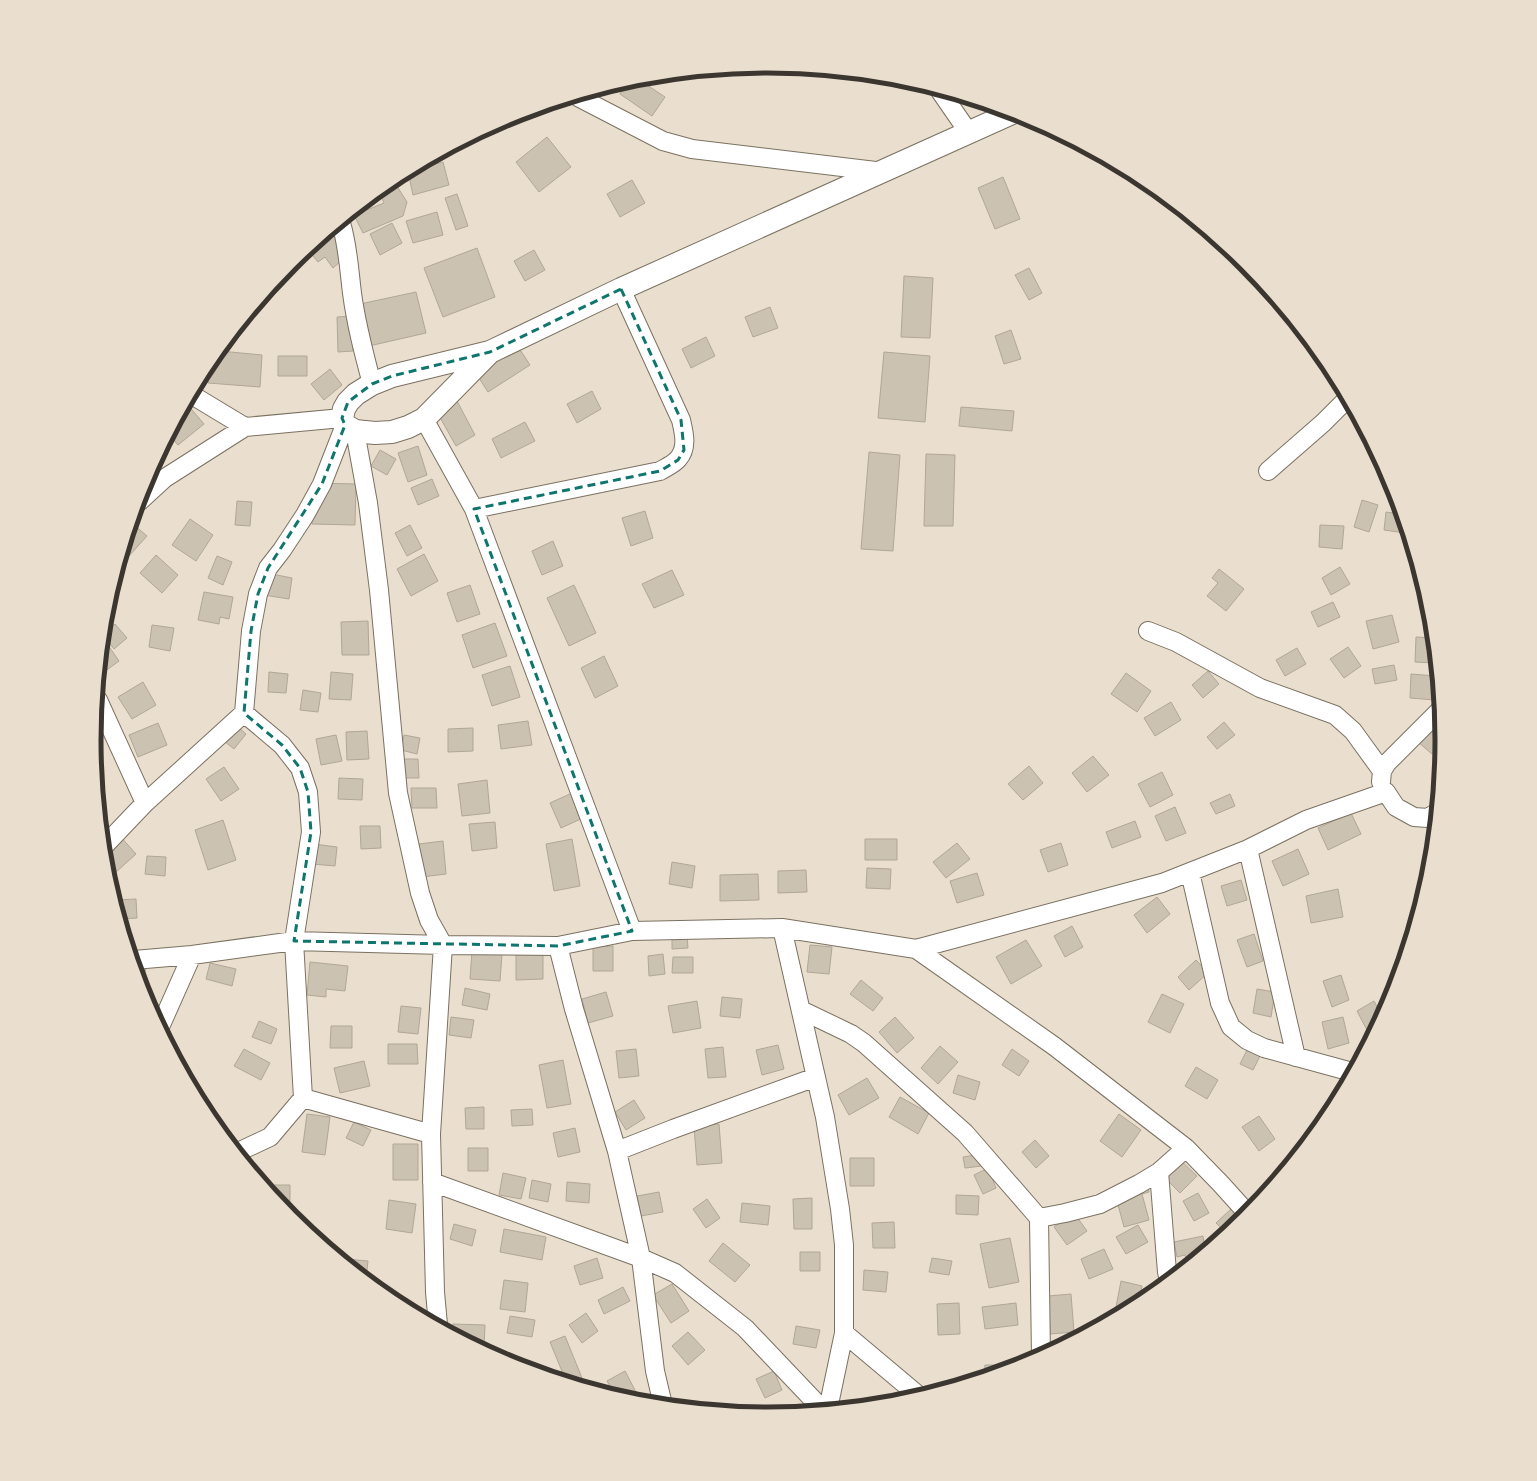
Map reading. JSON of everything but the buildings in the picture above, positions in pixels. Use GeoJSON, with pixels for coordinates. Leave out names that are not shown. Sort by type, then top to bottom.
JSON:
{"type":"FeatureCollection","features":[{"type":"Feature","properties":{"kind":"street"},"geometry":{"type":"LineString","coordinates":[[944,97],[969,133]]}},
{"type":"Feature","properties":{"kind":"street"},"geometry":{"type":"LineString","coordinates":[[583,100],[663,142],[692,149],[884,172]]}},
{"type":"Feature","properties":{"kind":"street"},"geometry":{"type":"LineString","coordinates":[[438,1320],[431,1134],[442,945],[429,920],[420,893],[398,792],[379,590],[368,503],[347,425],[344,408],[356,394],[372,384],[392,376],[490,352],[621,289],[1005,116]]}},
{"type":"Feature","properties":{"kind":"street"},"geometry":{"type":"LineString","coordinates":[[342,227],[349,255],[352,293],[360,341],[372,384]]}},
{"type":"Feature","properties":{"kind":"street"},"geometry":{"type":"LineString","coordinates":[[474,509],[660,471],[678,460],[684,450],[685,435],[681,420],[621,289]]}},
{"type":"Feature","properties":{"kind":"street"},"geometry":{"type":"LineString","coordinates":[[149,493],[165,478],[245,427],[347,425],[392,432],[408,427],[424,419],[490,352]]}},
{"type":"Feature","properties":{"kind":"street"},"geometry":{"type":"LineString","coordinates":[[197,396],[245,427]]}},
{"type":"Feature","properties":{"kind":"street"},"geometry":{"type":"LineString","coordinates":[[1268,471],[1323,423],[1344,402]]}},
{"type":"Feature","properties":{"kind":"street"},"geometry":{"type":"LineString","coordinates":[[424,419],[474,509],[632,931]]}},
{"type":"Feature","properties":{"kind":"street"},"geometry":{"type":"LineString","coordinates":[[109,841],[144,803],[244,713],[251,631],[258,594],[268,568],[301,521],[322,484],[347,425]]}},
{"type":"Feature","properties":{"kind":"street"},"geometry":{"type":"LineString","coordinates":[[1148,631],[1176,642],[1260,688],[1335,715],[1353,731],[1382,771]]}},
{"type":"Feature","properties":{"kind":"street"},"geometry":{"type":"LineString","coordinates":[[102,708],[144,803]]}},
{"type":"Feature","properties":{"kind":"street"},"geometry":{"type":"LineString","coordinates":[[242,1150],[270,1137],[303,1098],[294,941],[310,832],[308,792],[300,768],[282,745],[244,713]]}},
{"type":"Feature","properties":{"kind":"street"},"geometry":{"type":"LineString","coordinates":[[1431,821],[1414,817],[1396,807],[1381,783],[1382,771],[1387,763],[1435,715]]}},
{"type":"Feature","properties":{"kind":"street"},"geometry":{"type":"LineString","coordinates":[[138,960],[192,955],[294,941],[558,946],[632,931],[782,928],[916,949],[1162,883],[1248,849],[1306,820],[1386,792]]}},
{"type":"Feature","properties":{"kind":"street"},"geometry":{"type":"LineString","coordinates":[[1248,849],[1296,1057]]}},
{"type":"Feature","properties":{"kind":"street"},"geometry":{"type":"LineString","coordinates":[[1190,872],[1220,1004],[1231,1027],[1247,1040],[1264,1048],[1349,1071]]}},
{"type":"Feature","properties":{"kind":"street"},"geometry":{"type":"LineString","coordinates":[[782,928],[825,1117],[840,1209],[844,1245],[844,1333],[829,1405]]}},
{"type":"Feature","properties":{"kind":"street"},"geometry":{"type":"LineString","coordinates":[[558,946],[574,1009],[617,1152],[640,1258],[655,1371],[662,1399]]}},
{"type":"Feature","properties":{"kind":"street"},"geometry":{"type":"LineString","coordinates":[[916,949],[1054,1046],[1186,1148],[1243,1209]]}},
{"type":"Feature","properties":{"kind":"street"},"geometry":{"type":"LineString","coordinates":[[163,1020],[192,955]]}},
{"type":"Feature","properties":{"kind":"street"},"geometry":{"type":"LineString","coordinates":[[801,1010],[850,1034],[864,1043],[965,1133],[1039,1218],[1041,1349]]}},
{"type":"Feature","properties":{"kind":"street"},"geometry":{"type":"LineString","coordinates":[[617,1152],[673,1129],[816,1077]]}},
{"type":"Feature","properties":{"kind":"street"},"geometry":{"type":"LineString","coordinates":[[303,1098],[431,1134]]}},
{"type":"Feature","properties":{"kind":"street"},"geometry":{"type":"LineString","coordinates":[[1039,1218],[1100,1204],[1159,1172],[1186,1148]]}},
{"type":"Feature","properties":{"kind":"street"},"geometry":{"type":"LineString","coordinates":[[1159,1172],[1168,1275]]}},
{"type":"Feature","properties":{"kind":"street"},"geometry":{"type":"LineString","coordinates":[[432,1182],[640,1258],[675,1273],[745,1328],[818,1406]]}},
{"type":"Feature","properties":{"kind":"street"},"geometry":{"type":"LineString","coordinates":[[844,1333],[914,1392]]}},
{"type":"Feature","properties":{"kind":"highlighted area"},"geometry":{"type":"Polygon","coordinates":[[[621,289],[681,420],[684,450],[678,460],[660,471],[474,509],[632,931],[558,946],[294,941],[311,832],[308,792],[300,768],[282,745],[244,713],[251,631],[258,594],[268,568],[322,484],[345,425],[342,418],[348,402],[372,384],[392,376],[490,352],[621,289]]]}}]}
